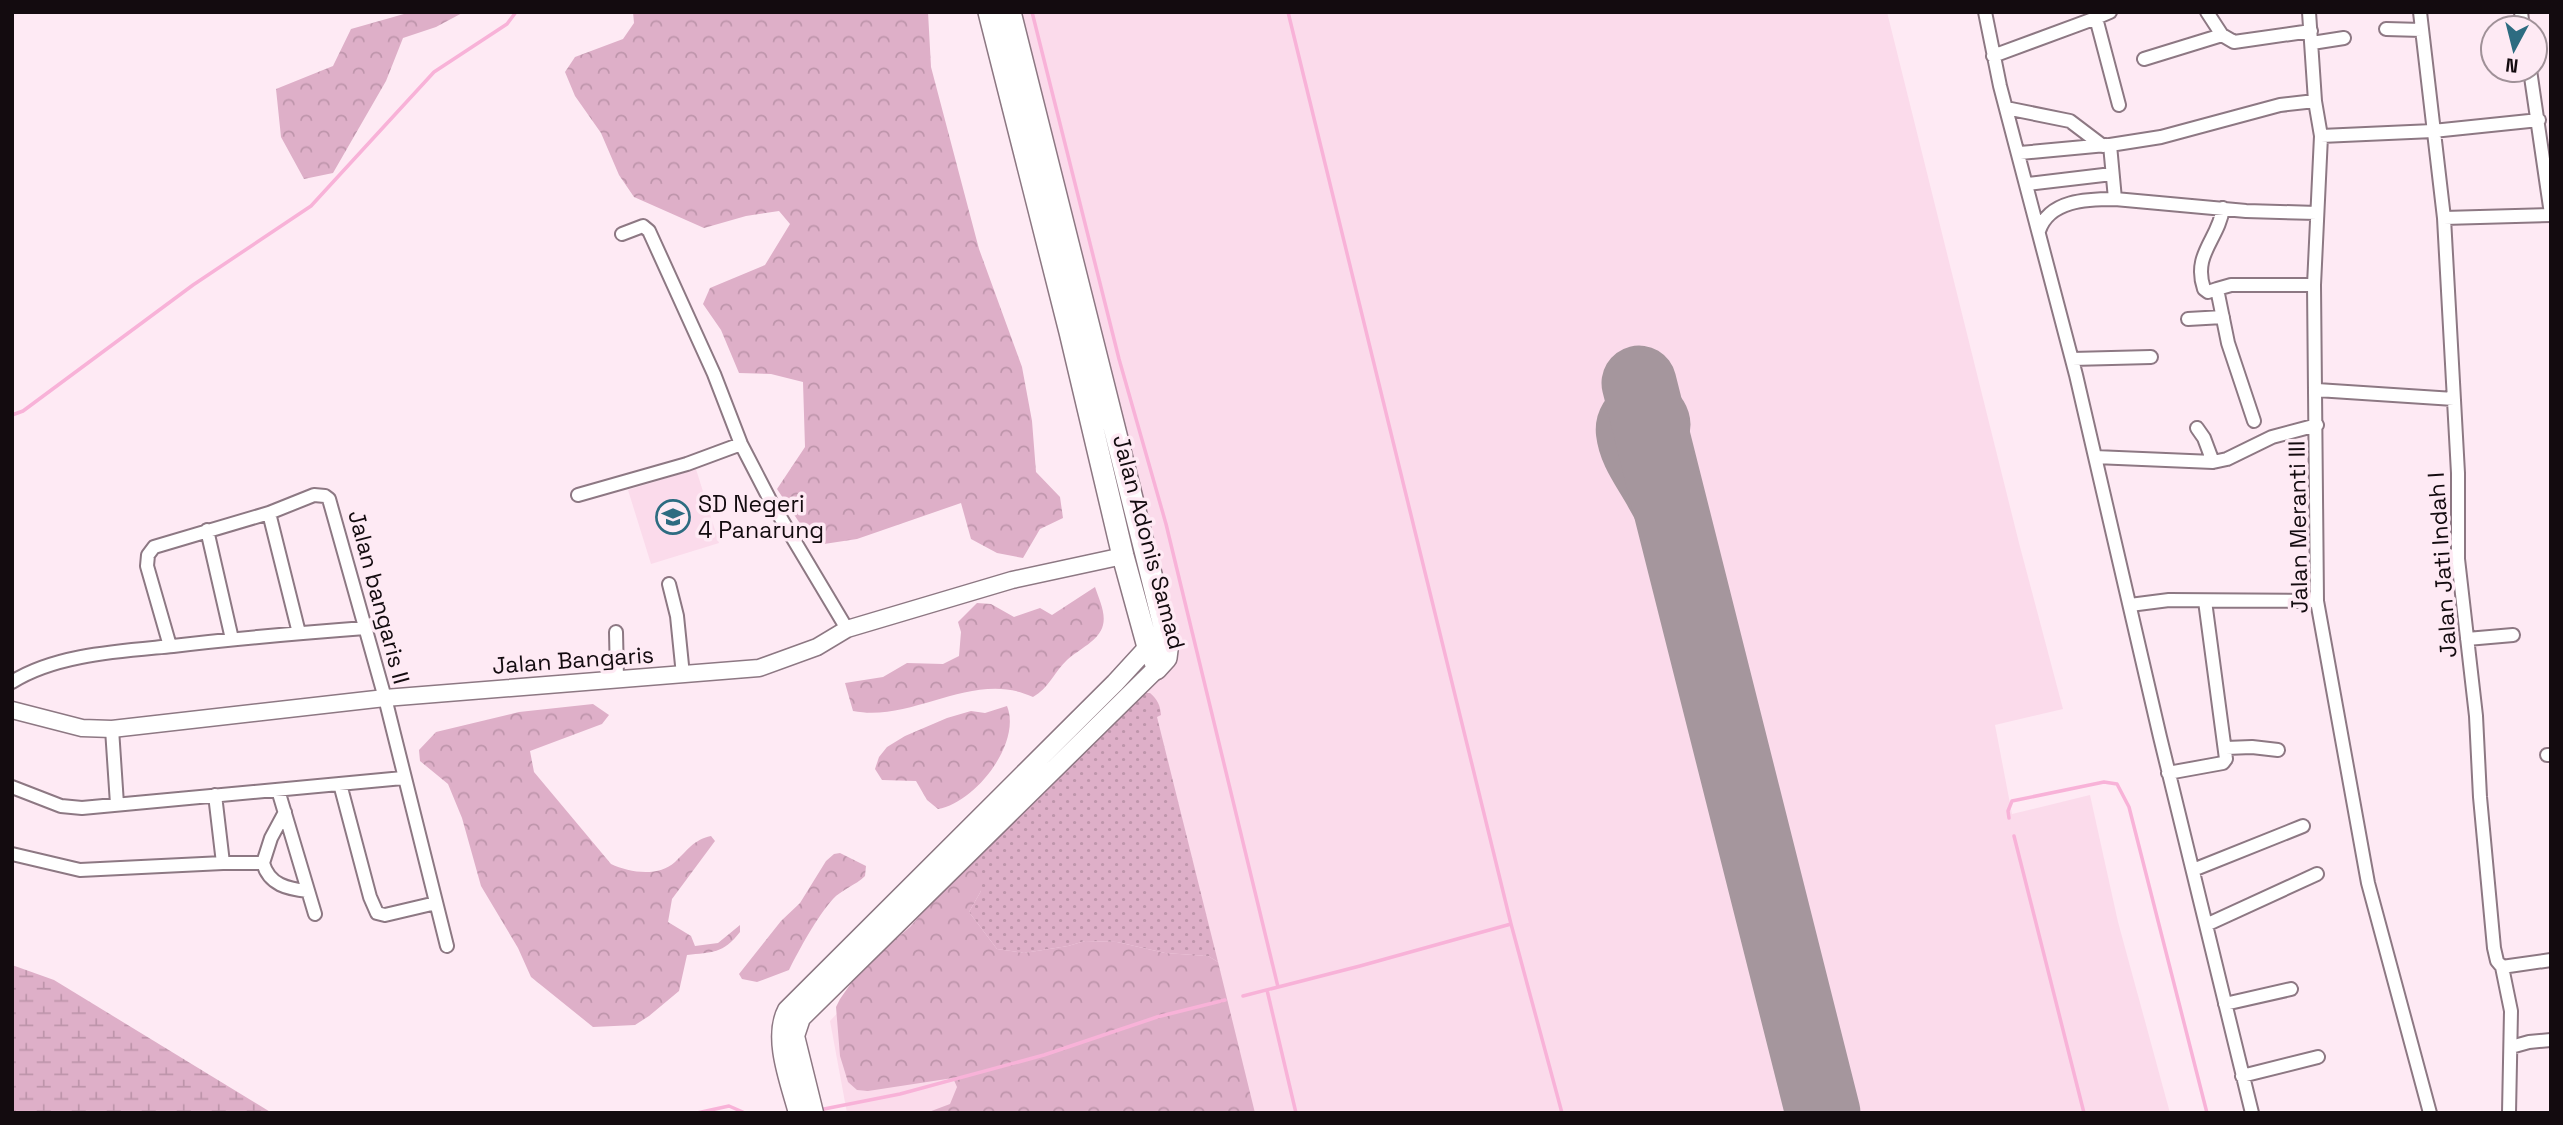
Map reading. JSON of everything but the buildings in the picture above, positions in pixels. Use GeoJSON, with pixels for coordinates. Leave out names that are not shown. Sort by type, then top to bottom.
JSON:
{"type":"FeatureCollection","features":[{"type":"Feature","properties":{"kind":"highway","name":"Jalan Adonis Samad"},"geometry":{"type":"LineString","coordinates":[[989,12],[1168,642],[1166,658],[1156,669]]}},
{"type":"Feature","properties":{"kind":"highway","name":"Jalan Adonis Samad"},"geometry":{"type":"LineString","coordinates":[[1010,12],[1079,330],[1123,556],[1149,647]]}},
{"type":"Feature","properties":{"kind":"main road","name":"Jalan Adonis Samad"},"geometry":{"type":"LineString","coordinates":[[1149,647],[1156,669]]}},
{"type":"Feature","properties":{"kind":"main road"},"geometry":{"type":"LineString","coordinates":[[806,1111],[780,1039],[782,1019],[787,1010],[1149,647]]}},
{"type":"Feature","properties":{"kind":"main road"},"geometry":{"type":"LineString","coordinates":[[806,1111],[795,1036],[801,1018],[1156,669]]}},
{"type":"Feature","properties":{"kind":"street"},"geometry":{"type":"LineString","coordinates":[[1985,12],[2006,108],[2072,359],[2168,773],[2252,1113]]}},
{"type":"Feature","properties":{"kind":"street"},"geometry":{"type":"LineString","coordinates":[[1993,56],[2110,12]]}},
{"type":"Feature","properties":{"kind":"street"},"geometry":{"type":"LineString","coordinates":[[2207,12],[2222,35],[2234,42],[2311,37],[2344,38]]}},
{"type":"Feature","properties":{"kind":"street","name":"Jalan Meranti III"},"geometry":{"type":"LineString","coordinates":[[2309,12],[2315,101],[2321,136],[2314,285],[2317,601],[2368,883],[2430,1113]]}},
{"type":"Feature","properties":{"kind":"street","name":"Jalan Jati Indah I"},"geometry":{"type":"LineString","coordinates":[[2420,12],[2444,218],[2458,483],[2458,559],[2476,716],[2490,911],[2496,957],[2502,967],[2511,1011],[2509,1113]]}},
{"type":"Feature","properties":{"kind":"street"},"geometry":{"type":"LineString","coordinates":[[2095,18],[2119,105]]}},
{"type":"Feature","properties":{"kind":"street"},"geometry":{"type":"LineString","coordinates":[[2386,29],[2422,30]]}},
{"type":"Feature","properties":{"kind":"street"},"geometry":{"type":"LineString","coordinates":[[2144,59],[2222,35]]}},
{"type":"Feature","properties":{"kind":"street"},"geometry":{"type":"LineString","coordinates":[[2444,218],[2551,215],[2533,84]]}},
{"type":"Feature","properties":{"kind":"street"},"geometry":{"type":"LineString","coordinates":[[2020,153],[2161,137],[2280,105],[2315,101]]}},
{"type":"Feature","properties":{"kind":"street"},"geometry":{"type":"LineString","coordinates":[[2006,108],[2070,121],[2106,145],[2115,199]]}},
{"type":"Feature","properties":{"kind":"street"},"geometry":{"type":"LineString","coordinates":[[2321,136],[2432,131],[2539,120]]}},
{"type":"Feature","properties":{"kind":"street"},"geometry":{"type":"LineString","coordinates":[[2028,184],[2112,174]]}},
{"type":"Feature","properties":{"kind":"street"},"geometry":{"type":"LineString","coordinates":[[2039,231],[2044,219],[2052,211],[2086,200],[2115,199],[2317,214]]}},
{"type":"Feature","properties":{"kind":"street"},"geometry":{"type":"LineString","coordinates":[[2223,208],[2221,222],[2202,261],[2204,289],[2208,292],[2239,284],[2314,285]]}},
{"type":"Feature","properties":{"kind":"street"},"geometry":{"type":"LineString","coordinates":[[622,234],[643,226],[649,231],[714,374],[741,444],[770,500],[847,629]]}},
{"type":"Feature","properties":{"kind":"street"},"geometry":{"type":"LineString","coordinates":[[2217,289],[2228,343],[2254,421]]}},
{"type":"Feature","properties":{"kind":"street"},"geometry":{"type":"LineString","coordinates":[[2188,319],[2223,317]]}},
{"type":"Feature","properties":{"kind":"street"},"geometry":{"type":"LineString","coordinates":[[2072,359],[2151,357]]}},
{"type":"Feature","properties":{"kind":"street"},"geometry":{"type":"LineString","coordinates":[[2317,390],[2454,399]]}},
{"type":"Feature","properties":{"kind":"street"},"geometry":{"type":"LineString","coordinates":[[2095,457],[2213,463],[2273,437],[2317,425]]}},
{"type":"Feature","properties":{"kind":"street"},"geometry":{"type":"LineString","coordinates":[[2197,428],[2204,438],[2213,463]]}},
{"type":"Feature","properties":{"kind":"street"},"geometry":{"type":"LineString","coordinates":[[578,495],[687,464],[741,444]]}},
{"type":"Feature","properties":{"kind":"street","name":"Jalan bangaris II"},"geometry":{"type":"LineString","coordinates":[[170,646],[147,566],[148,555],[154,547],[269,513],[314,495],[329,499],[384,698],[447,946]]}},
{"type":"Feature","properties":{"kind":"street"},"geometry":{"type":"LineString","coordinates":[[269,513],[299,633]]}},
{"type":"Feature","properties":{"kind":"street"},"geometry":{"type":"LineString","coordinates":[[207,530],[232,639]]}},
{"type":"Feature","properties":{"kind":"street","name":"Jalan Bangaris"},"geometry":{"type":"LineString","coordinates":[[12,710],[82,728],[112,729],[384,698],[768,666],[817,647],[847,629],[1012,580],[1123,556]]}},
{"type":"Feature","properties":{"kind":"street"},"geometry":{"type":"LineString","coordinates":[[669,583],[677,616],[683,675]]}},
{"type":"Feature","properties":{"kind":"street"},"geometry":{"type":"LineString","coordinates":[[2130,605],[2169,600],[2317,601]]}},
{"type":"Feature","properties":{"kind":"street"},"geometry":{"type":"LineString","coordinates":[[2168,773],[2223,763],[2227,756],[2205,601]]}},
{"type":"Feature","properties":{"kind":"street"},"geometry":{"type":"LineString","coordinates":[[12,682],[71,660],[105,653],[365,628]]}},
{"type":"Feature","properties":{"kind":"street"},"geometry":{"type":"LineString","coordinates":[[616,632],[617,678]]}},
{"type":"Feature","properties":{"kind":"street"},"geometry":{"type":"LineString","coordinates":[[2467,639],[2513,635]]}},
{"type":"Feature","properties":{"kind":"street"},"geometry":{"type":"LineString","coordinates":[[112,729],[117,804]]}},
{"type":"Feature","properties":{"kind":"street"},"geometry":{"type":"LineString","coordinates":[[2226,748],[2278,750]]}},
{"type":"Feature","properties":{"kind":"street"},"geometry":{"type":"LineString","coordinates":[[12,787],[73,808],[403,778]]}},
{"type":"Feature","properties":{"kind":"street"},"geometry":{"type":"LineString","coordinates":[[340,784],[370,897],[377,913],[385,915],[436,902]]}},
{"type":"Feature","properties":{"kind":"street"},"geometry":{"type":"LineString","coordinates":[[278,790],[315,914]]}},
{"type":"Feature","properties":{"kind":"street"},"geometry":{"type":"LineString","coordinates":[[215,796],[223,863]]}},
{"type":"Feature","properties":{"kind":"street"},"geometry":{"type":"LineString","coordinates":[[285,813],[271,838],[262,863],[269,877],[281,886],[308,891]]}},
{"type":"Feature","properties":{"kind":"street"},"geometry":{"type":"LineString","coordinates":[[2193,870],[2303,826]]}},
{"type":"Feature","properties":{"kind":"street"},"geometry":{"type":"LineString","coordinates":[[12,854],[80,870],[262,863]]}},
{"type":"Feature","properties":{"kind":"street"},"geometry":{"type":"LineString","coordinates":[[2206,925],[2317,874]]}},
{"type":"Feature","properties":{"kind":"street"},"geometry":{"type":"LineString","coordinates":[[2502,967],[2551,960]]}},
{"type":"Feature","properties":{"kind":"street"},"geometry":{"type":"LineString","coordinates":[[2225,1004],[2291,989]]}},
{"type":"Feature","properties":{"kind":"street"},"geometry":{"type":"LineString","coordinates":[[2511,1047],[2551,1040]]}},
{"type":"Feature","properties":{"kind":"street"},"geometry":{"type":"LineString","coordinates":[[2242,1076],[2318,1056]]}},
{"type":"Feature","properties":{"kind":"shaded area"},"geometry":{"type":"Polygon","coordinates":[[[1017,12],[1887,12],[2063,709],[1995,725],[2012,814],[2090,795],[2118,922],[2170,1113],[847,1113],[830,1021],[883,964],[880,949],[1176,649],[1017,12]]]}},
{"type":"Feature","properties":{"kind":"shaded area","name":"SD Negeri 4 Panarung"},"geometry":{"type":"Polygon","coordinates":[[[696,469],[719,543],[651,564],[628,490],[696,469]]]}},
{"type":"Feature","properties":{"kind":"green space"},"geometry":{"type":"Polygon","coordinates":[[[411,12],[464,12],[436,27],[403,38],[386,81],[333,173],[304,179],[281,137],[276,89],[333,66],[351,29],[411,12]]]}},
{"type":"Feature","properties":{"kind":"green space"},"geometry":{"type":"Polygon","coordinates":[[[633,12],[928,12],[931,67],[979,249],[1022,367],[1032,421],[1036,472],[1060,497],[1063,518],[1040,529],[1023,558],[997,553],[971,539],[961,503],[857,539],[824,544],[803,528],[777,489],[805,447],[803,382],[771,374],[739,373],[721,330],[703,304],[710,288],[765,265],[790,224],[779,211],[746,216],[704,228],[634,197],[619,175],[601,133],[575,96],[565,72],[575,57],[623,39],[634,23],[633,12]]]}},
{"type":"Feature","properties":{"kind":"green space"},"geometry":{"type":"Polygon","coordinates":[[[1095,587],[1104,616],[1101,631],[1067,660],[1033,697],[1011,690],[988,689],[898,710],[876,713],[853,711],[845,683],[883,677],[907,663],[943,664],[959,656],[961,632],[958,622],[977,603],[991,604],[1014,617],[1040,608],[1052,615],[1095,587]]]}},
{"type":"Feature","properties":{"kind":"green space"},"geometry":{"type":"Polygon","coordinates":[[[1143,693],[1150,693],[1160,708],[1161,715],[1157,717],[1218,962],[1208,956],[1165,953],[1117,942],[1085,941],[1024,953],[997,949],[969,912],[981,891],[962,867],[1143,693]]]}},
{"type":"Feature","properties":{"kind":"green space"},"geometry":{"type":"Polygon","coordinates":[[[593,704],[609,715],[602,724],[530,751],[534,772],[611,864],[619,867],[644,872],[661,870],[675,862],[695,843],[711,836],[715,841],[672,899],[668,922],[691,936],[695,946],[718,943],[740,925],[740,932],[722,948],[687,955],[679,991],[635,1025],[593,1027],[531,977],[518,948],[481,886],[462,818],[448,784],[420,761],[419,750],[436,732],[519,712],[593,704]]]}},
{"type":"Feature","properties":{"kind":"green space"},"geometry":{"type":"Polygon","coordinates":[[[1007,706],[1010,721],[1002,753],[980,784],[952,804],[938,809],[927,800],[916,781],[882,780],[875,769],[879,757],[887,747],[905,736],[947,718],[971,711],[985,713],[1007,706]]]}},
{"type":"Feature","properties":{"kind":"green space"},"geometry":{"type":"Polygon","coordinates":[[[840,853],[866,866],[865,876],[836,896],[827,906],[789,970],[757,982],[742,979],[739,974],[781,921],[800,903],[826,861],[834,854],[840,853]]]}},
{"type":"Feature","properties":{"kind":"green space"},"geometry":{"type":"Polygon","coordinates":[[[962,867],[979,873],[981,891],[969,912],[997,949],[1024,953],[1085,941],[1117,942],[1165,953],[1208,956],[1218,962],[1255,1113],[926,1113],[950,1104],[957,1087],[953,1078],[868,1091],[857,1090],[848,1082],[840,1056],[836,1007],[861,969],[910,927],[962,867]]]}},
{"type":"Feature","properties":{"kind":"green space"},"geometry":{"type":"Polygon","coordinates":[[[12,965],[54,980],[272,1113],[12,1113],[12,965]]]}},
{"type":"Feature","properties":{"kind":"waterway"},"geometry":{"type":"LineString","coordinates":[[12,415],[23,411],[193,285],[311,206],[434,72],[507,24],[516,12]]}},
{"type":"Feature","properties":{"kind":"waterway"},"geometry":{"type":"LineString","coordinates":[[1032,12],[1119,359],[1166,524],[1278,987]]}},
{"type":"Feature","properties":{"kind":"waterway"},"geometry":{"type":"LineString","coordinates":[[1243,996],[1511,924],[1288,12]]}},
{"type":"Feature","properties":{"kind":"waterway"},"geometry":{"type":"LineString","coordinates":[[2009,818],[2008,811],[2012,801],[2104,782],[2117,784],[2129,807],[2207,1113]]}},
{"type":"Feature","properties":{"kind":"waterway"},"geometry":{"type":"LineString","coordinates":[[2014,836],[2084,1113]]}},
{"type":"Feature","properties":{"kind":"waterway"},"geometry":{"type":"LineString","coordinates":[[1511,924],[1562,1113]]}},
{"type":"Feature","properties":{"kind":"waterway"},"geometry":{"type":"LineString","coordinates":[[1267,990],[1296,1113]]}},
{"type":"Feature","properties":{"kind":"waterway"},"geometry":{"type":"LineString","coordinates":[[824,1109],[900,1094],[1044,1055],[1157,1017],[1225,1000]]}},
{"type":"Feature","properties":{"kind":"waterway"},"geometry":{"type":"LineString","coordinates":[[697,1113],[729,1106],[745,1113]]}},
{"type":"Feature","properties":{"kind":"taxiway"},"geometry":{"type":"LineString","coordinates":[[1657,454],[1667,445],[1674,433],[1674,416],[1671,409],[1658,397],[1642,393],[1634,395],[1620,406],[1613,416],[1611,434],[1615,452],[1692,591]]}},
{"type":"Feature","properties":{"kind":"runway"},"geometry":{"type":"LineString","coordinates":[[1639,383],[1823,1113]]}},
{"type":"Feature","properties":{"kind":"place","name":"SD Negeri 4 Panarung"},"geometry":{"type":"Point","coordinates":[673,517]}}]}
